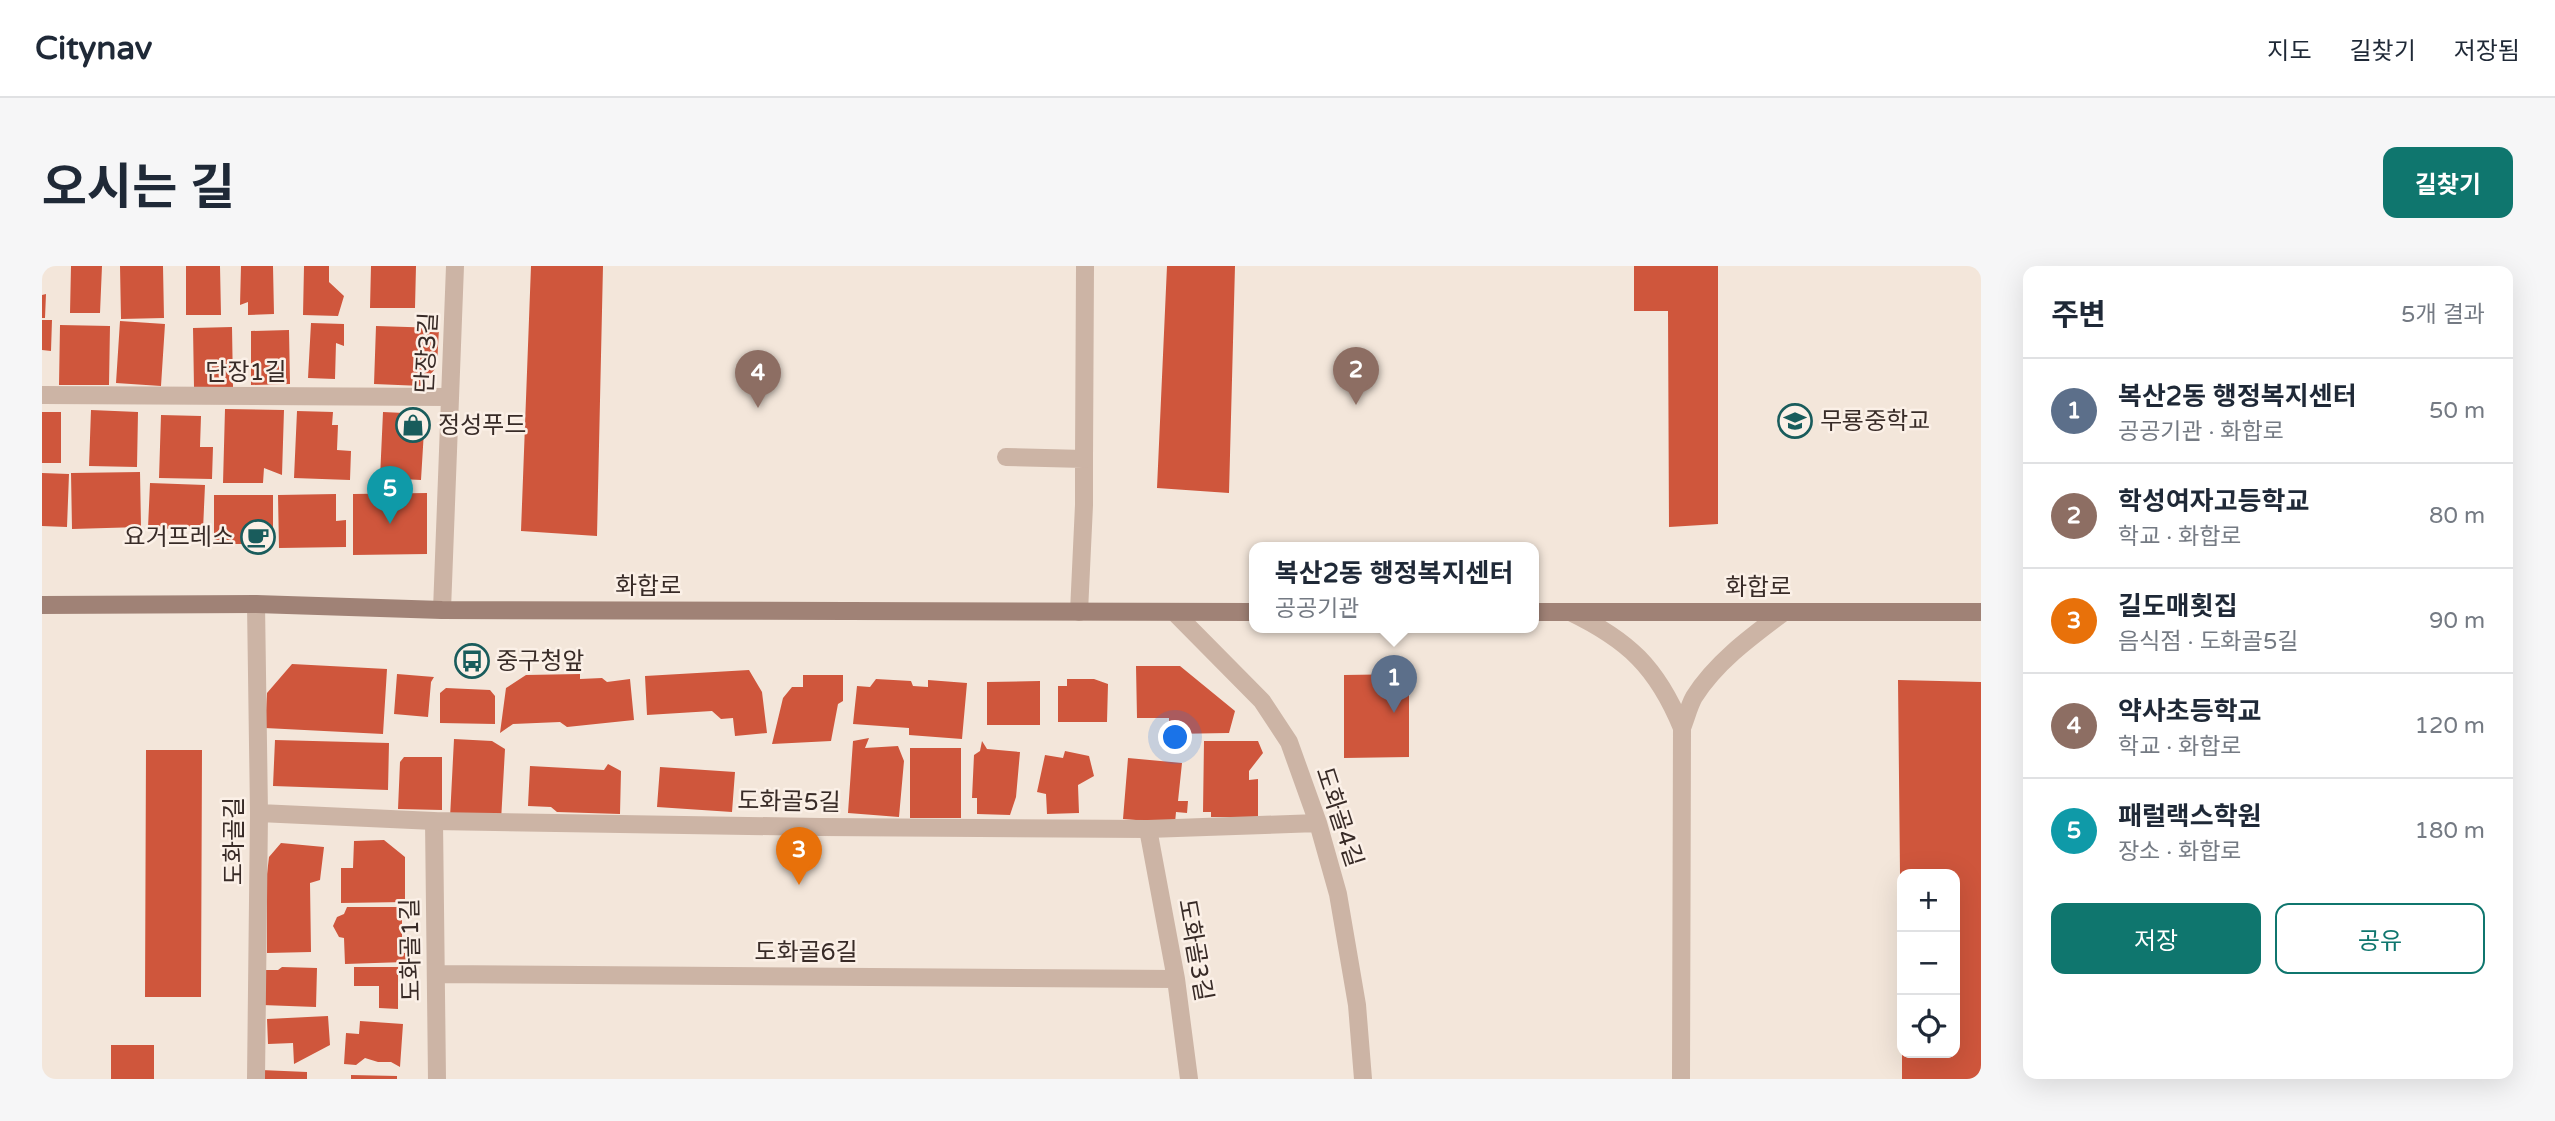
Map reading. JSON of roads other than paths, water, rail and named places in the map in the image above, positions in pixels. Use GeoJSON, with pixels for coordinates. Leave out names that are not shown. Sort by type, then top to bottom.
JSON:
{"type":"FeatureCollection","features":[{"type":"Feature","properties":{"kind":"main road","name":"화합로"},"geometry":{"type":"LineString","coordinates":[[42,605],[256,604],[442,610],[1249,612]]}},
{"type":"Feature","properties":{"kind":"main road","name":"화합로"},"geometry":{"type":"LineString","coordinates":[[1539,612],[1981,612]]}},
{"type":"Feature","properties":{"kind":"street","name":"단장3길"},"geometry":{"type":"LineString","coordinates":[[442,610],[455,266]]}},
{"type":"Feature","properties":{"kind":"street"},"geometry":{"type":"LineString","coordinates":[[1079,612],[1084,505],[1085,266]]}},
{"type":"Feature","properties":{"kind":"street","name":"단장1길"},"geometry":{"type":"LineString","coordinates":[[42,395],[449,397]]}},
{"type":"Feature","properties":{"kind":"street"},"geometry":{"type":"LineString","coordinates":[[1006,457],[1084,459]]}},
{"type":"Feature","properties":{"kind":"street","name":"도화골길"},"geometry":{"type":"LineString","coordinates":[[256,604],[259,813],[256,1079]]}},
{"type":"Feature","properties":{"kind":"street","name":"도화골4길"},"geometry":{"type":"LineString","coordinates":[[1174,612],[1262,701],[1289,742],[1318,823],[1338,894],[1357,1005],[1363,1079]]}},
{"type":"Feature","properties":{"kind":"street"},"geometry":{"type":"LineString","coordinates":[[1570,612],[1602,628],[1633,651],[1664,689],[1682,728]]}},
{"type":"Feature","properties":{"kind":"street"},"geometry":{"type":"LineString","coordinates":[[1681,1079],[1682,728],[1693,700],[1709,676],[1784,612]]}},
{"type":"Feature","properties":{"kind":"street","name":"도화골5길"},"geometry":{"type":"LineString","coordinates":[[259,813],[434,821],[1149,829],[1318,823]]}},
{"type":"Feature","properties":{"kind":"street","name":"도화골1길"},"geometry":{"type":"LineString","coordinates":[[434,821],[437,1079]]}},
{"type":"Feature","properties":{"kind":"street","name":"도화골3길"},"geometry":{"type":"LineString","coordinates":[[1149,829],[1176,979],[1189,1079]]}},
{"type":"Feature","properties":{"kind":"street","name":"도화골6길"},"geometry":{"type":"LineString","coordinates":[[436,974],[1176,979]]}},
{"type":"Feature","properties":{"kind":"place","name":"학성여자고등학교"},"geometry":{"type":"Point","coordinates":[1356,405]}},
{"type":"Feature","properties":{"kind":"place","name":"약사초등학교"},"geometry":{"type":"Point","coordinates":[758,408]}},
{"type":"Feature","properties":{"kind":"place","name":"무룡중학교"},"geometry":{"type":"Point","coordinates":[1795,421]}},
{"type":"Feature","properties":{"kind":"place","name":"정성푸드"},"geometry":{"type":"Point","coordinates":[413,425]}},
{"type":"Feature","properties":{"kind":"place","name":"패럴랙스학원"},"geometry":{"type":"Point","coordinates":[390,524]}},
{"type":"Feature","properties":{"kind":"place","name":"요거프레소"},"geometry":{"type":"Point","coordinates":[258,537]}},
{"type":"Feature","properties":{"kind":"place","name":"중구청앞"},"geometry":{"type":"Point","coordinates":[472,661]}},
{"type":"Feature","properties":{"kind":"place","name":"복산2동 행정복지센터"},"geometry":{"type":"Point","coordinates":[1394,713]}},
{"type":"Feature","properties":{"kind":"place","name":"길도매횟집"},"geometry":{"type":"Point","coordinates":[799,885]}}]}
